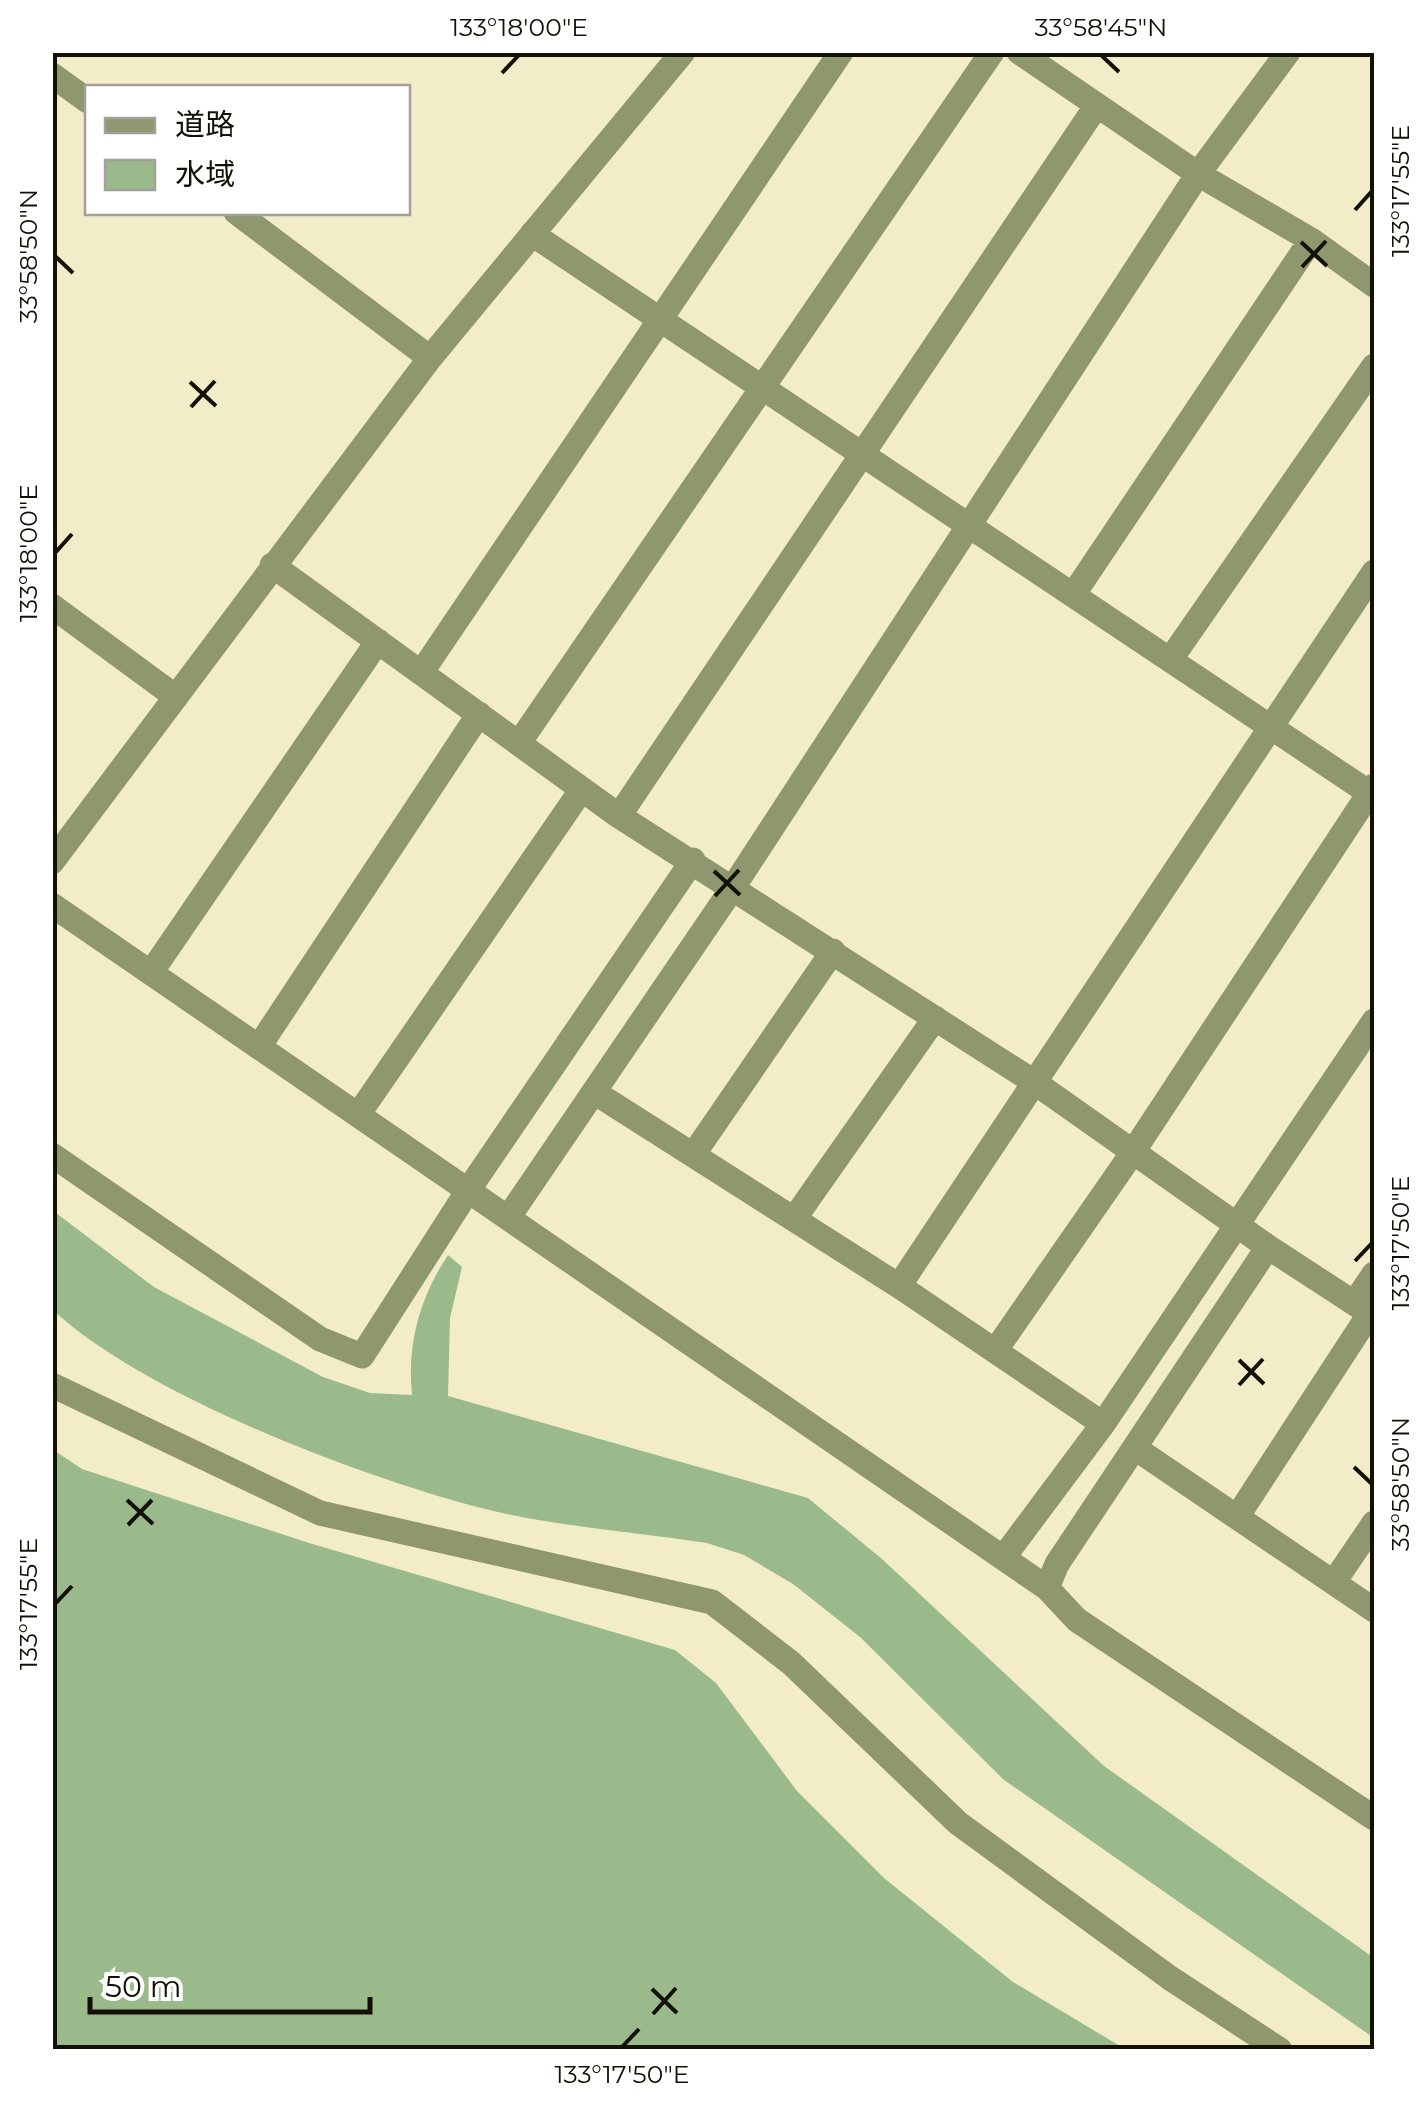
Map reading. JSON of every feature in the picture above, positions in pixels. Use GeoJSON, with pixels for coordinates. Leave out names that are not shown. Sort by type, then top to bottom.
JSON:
{"type":"FeatureCollection","features":[{"type":"Feature","properties":{"kind":"street"},"geometry":{"type":"LineString","coordinates":[[52,862],[430,358],[683,52]]}},
{"type":"Feature","properties":{"kind":"street"},"geometry":{"type":"LineString","coordinates":[[421,673],[841,52]]}},
{"type":"Feature","properties":{"kind":"street"},"geometry":{"type":"LineString","coordinates":[[519,743],[992,52]]}},
{"type":"Feature","properties":{"kind":"street"},"geometry":{"type":"LineString","coordinates":[[1019,52],[1198,174],[1311,240],[1374,285]]}},
{"type":"Feature","properties":{"kind":"street"},"geometry":{"type":"LineString","coordinates":[[508,1218],[734,886],[1198,174],[1288,52]]}},
{"type":"Feature","properties":{"kind":"street"},"geometry":{"type":"LineString","coordinates":[[52,75],[85,100]]}},
{"type":"Feature","properties":{"kind":"street"},"geometry":{"type":"LineString","coordinates":[[620,816],[1097,106]]}},
{"type":"Feature","properties":{"kind":"street"},"geometry":{"type":"LineString","coordinates":[[240,215],[430,358]]}},
{"type":"Feature","properties":{"kind":"street"},"geometry":{"type":"LineString","coordinates":[[532,234],[1373,791],[1133,1152],[995,1351]]}},
{"type":"Feature","properties":{"kind":"street"},"geometry":{"type":"LineString","coordinates":[[1073,595],[1311,240]]}},
{"type":"Feature","properties":{"kind":"street"},"geometry":{"type":"LineString","coordinates":[[1170,660],[1374,366]]}},
{"type":"Feature","properties":{"kind":"street"},"geometry":{"type":"LineString","coordinates":[[272,566],[620,816],[1034,1082],[1268,1247],[1367,1310]]}},
{"type":"Feature","properties":{"kind":"street"},"geometry":{"type":"LineString","coordinates":[[899,1286],[1374,572]]}},
{"type":"Feature","properties":{"kind":"street"},"geometry":{"type":"LineString","coordinates":[[52,606],[176,697]]}},
{"type":"Feature","properties":{"kind":"street"},"geometry":{"type":"LineString","coordinates":[[152,971],[378,641]]}},
{"type":"Feature","properties":{"kind":"street"},"geometry":{"type":"LineString","coordinates":[[260,1044],[478,714]]}},
{"type":"Feature","properties":{"kind":"street"},"geometry":{"type":"LineString","coordinates":[[360,1112],[582,789]]}},
{"type":"Feature","properties":{"kind":"street"},"geometry":{"type":"LineString","coordinates":[[52,1154],[320,1339],[362,1356],[469,1189],[693,860]]}},
{"type":"Feature","properties":{"kind":"street"},"geometry":{"type":"LineString","coordinates":[[52,905],[360,1112],[1047,1588],[1077,1620],[1374,1818]]}},
{"type":"Feature","properties":{"kind":"street"},"geometry":{"type":"LineString","coordinates":[[694,1154],[833,951]]}},
{"type":"Feature","properties":{"kind":"street"},"geometry":{"type":"LineString","coordinates":[[794,1218],[936,1018]]}},
{"type":"Feature","properties":{"kind":"street"},"geometry":{"type":"LineString","coordinates":[[1003,1558],[1102,1424],[1374,1021]]}},
{"type":"Feature","properties":{"kind":"street"},"geometry":{"type":"LineString","coordinates":[[594,1092],[899,1286],[1102,1424]]}},
{"type":"Feature","properties":{"kind":"street"},"geometry":{"type":"LineString","coordinates":[[1047,1588],[1058,1564],[1268,1247]]}},
{"type":"Feature","properties":{"kind":"street"},"geometry":{"type":"LineString","coordinates":[[1237,1517],[1367,1310],[1374,1274]]}},
{"type":"Feature","properties":{"kind":"street"},"geometry":{"type":"LineString","coordinates":[[52,1385],[320,1513],[712,1602],[791,1664],[958,1823],[1170,1978],[1280,2050]]}},
{"type":"Feature","properties":{"kind":"street"},"geometry":{"type":"LineString","coordinates":[[1135,1448],[1374,1610]]}},
{"type":"Feature","properties":{"kind":"street"},"geometry":{"type":"LineString","coordinates":[[1334,1582],[1374,1523]]}},
{"type":"Feature","properties":{"kind":"water"},"geometry":{"type":"Polygon","coordinates":[[[52,1210],[154,1287],[323,1377],[370,1393],[412,1395],[411,1358],[417,1322],[429,1288],[448,1255],[462,1267],[450,1318],[448,1396],[808,1498],[882,1559],[1104,1766],[1374,1958],[1374,2038],[1004,1780],[860,1637],[793,1584],[744,1555],[707,1543],[501,1513],[424,1492],[251,1427],[140,1371],[92,1341],[53,1310],[52,1210]]]}},
{"type":"Feature","properties":{"kind":"water"},"geometry":{"type":"Polygon","coordinates":[[[52,1449],[82,1469],[309,1543],[675,1650],[716,1683],[797,1791],[884,1878],[1013,1982],[1125,2049],[53,2049],[52,1449]]]}}]}
